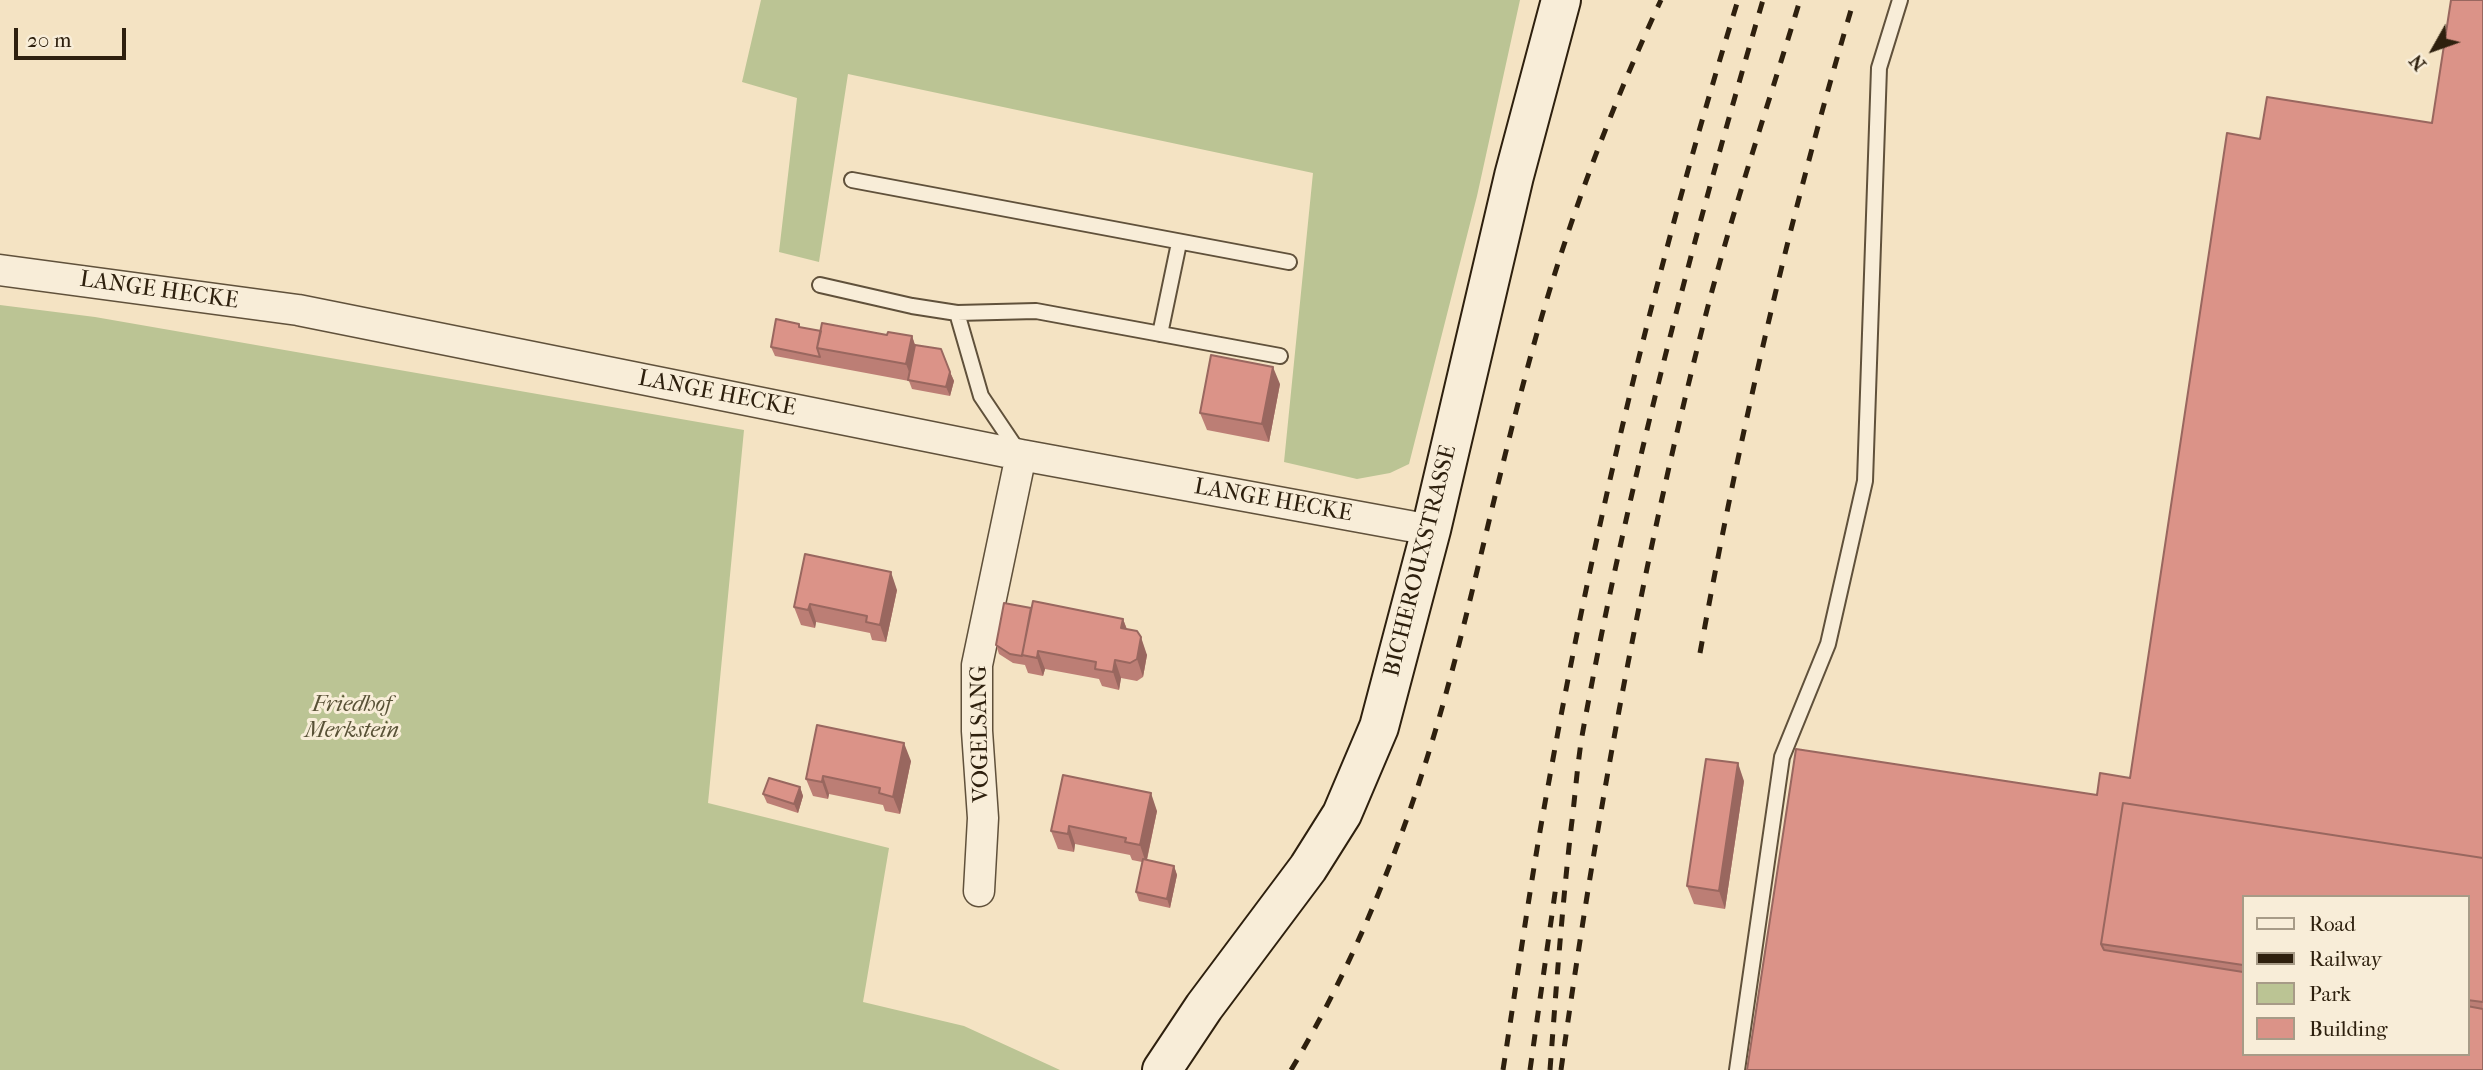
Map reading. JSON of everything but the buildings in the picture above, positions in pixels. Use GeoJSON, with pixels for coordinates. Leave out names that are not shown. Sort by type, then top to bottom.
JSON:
{"type":"FeatureCollection","features":[{"type":"Feature","properties":{"kind":"street","name":"BICHEROUXSTRASSE"},"geometry":{"type":"LineString","coordinates":[[1163,1070],[1205,1007],[1308,868],[1342,814],[1379,727],[1431,530],[1514,176],[1561,0]]}},
{"type":"Feature","properties":{"kind":"street","name":"LANGE HECKE"},"geometry":{"type":"LineString","coordinates":[[0,270],[298,310],[1021,455],[1431,530]]}},
{"type":"Feature","properties":{"kind":"street","name":"VOGELSANG"},"geometry":{"type":"LineString","coordinates":[[979,891],[983,818],[977,731],[977,665],[1021,455]]}},
{"type":"Feature","properties":{"kind":"lane"},"geometry":{"type":"LineString","coordinates":[[1737,1070],[1782,757],[1828,643],[1866,481],[1880,68],[1900,0]]}},
{"type":"Feature","properties":{"kind":"lane"},"geometry":{"type":"LineString","coordinates":[[852,180],[1289,262]]}},
{"type":"Feature","properties":{"kind":"lane"},"geometry":{"type":"LineString","coordinates":[[1160,334],[1179,243]]}},
{"type":"Feature","properties":{"kind":"lane"},"geometry":{"type":"LineString","coordinates":[[820,285],[912,306],[957,313],[1036,311],[1280,356]]}},
{"type":"Feature","properties":{"kind":"lane"},"geometry":{"type":"LineString","coordinates":[[957,313],[981,396],[1021,455]]}},
{"type":"Feature","properties":{"kind":"green space"},"geometry":{"type":"Polygon","coordinates":[[[761,0],[1520,0],[1477,196],[1409,464],[1390,473],[1357,479],[1284,462],[1313,173],[848,74],[819,262],[779,252],[797,98],[742,82],[761,0]]]}},
{"type":"Feature","properties":{"kind":"green space","name":"Friedhof Merkstein"},"geometry":{"type":"Polygon","coordinates":[[[0,305],[95,317],[744,430],[708,803],[889,848],[863,1002],[964,1026],[1060,1070],[0,1070],[0,305]]]}},
{"type":"Feature","properties":{"kind":"railway"},"geometry":{"type":"LineString","coordinates":[[1291,1070],[1319,1021],[1368,919],[1409,814],[1442,706],[1515,415],[1552,283],[1584,187],[1620,93],[1661,0]]}},
{"type":"Feature","properties":{"kind":"railway"},"geometry":{"type":"LineString","coordinates":[[1503,1070],[1542,817],[1587,584],[1656,290],[1738,0]]}},
{"type":"Feature","properties":{"kind":"railway"},"geometry":{"type":"LineString","coordinates":[[1550,1070],[1577,771],[1600,643],[1640,458],[1686,274],[1763,0]]}},
{"type":"Feature","properties":{"kind":"railway"},"geometry":{"type":"LineString","coordinates":[[1561,1070],[1606,782],[1642,591],[1684,401],[1718,267],[1800,0]]}},
{"type":"Feature","properties":{"kind":"railway"},"geometry":{"type":"LineString","coordinates":[[1700,653],[1768,324],[1854,0]]}},
{"type":"Feature","properties":{"kind":"railway"},"geometry":{"type":"LineString","coordinates":[[1530,1070],[1556,886]]}}]}
